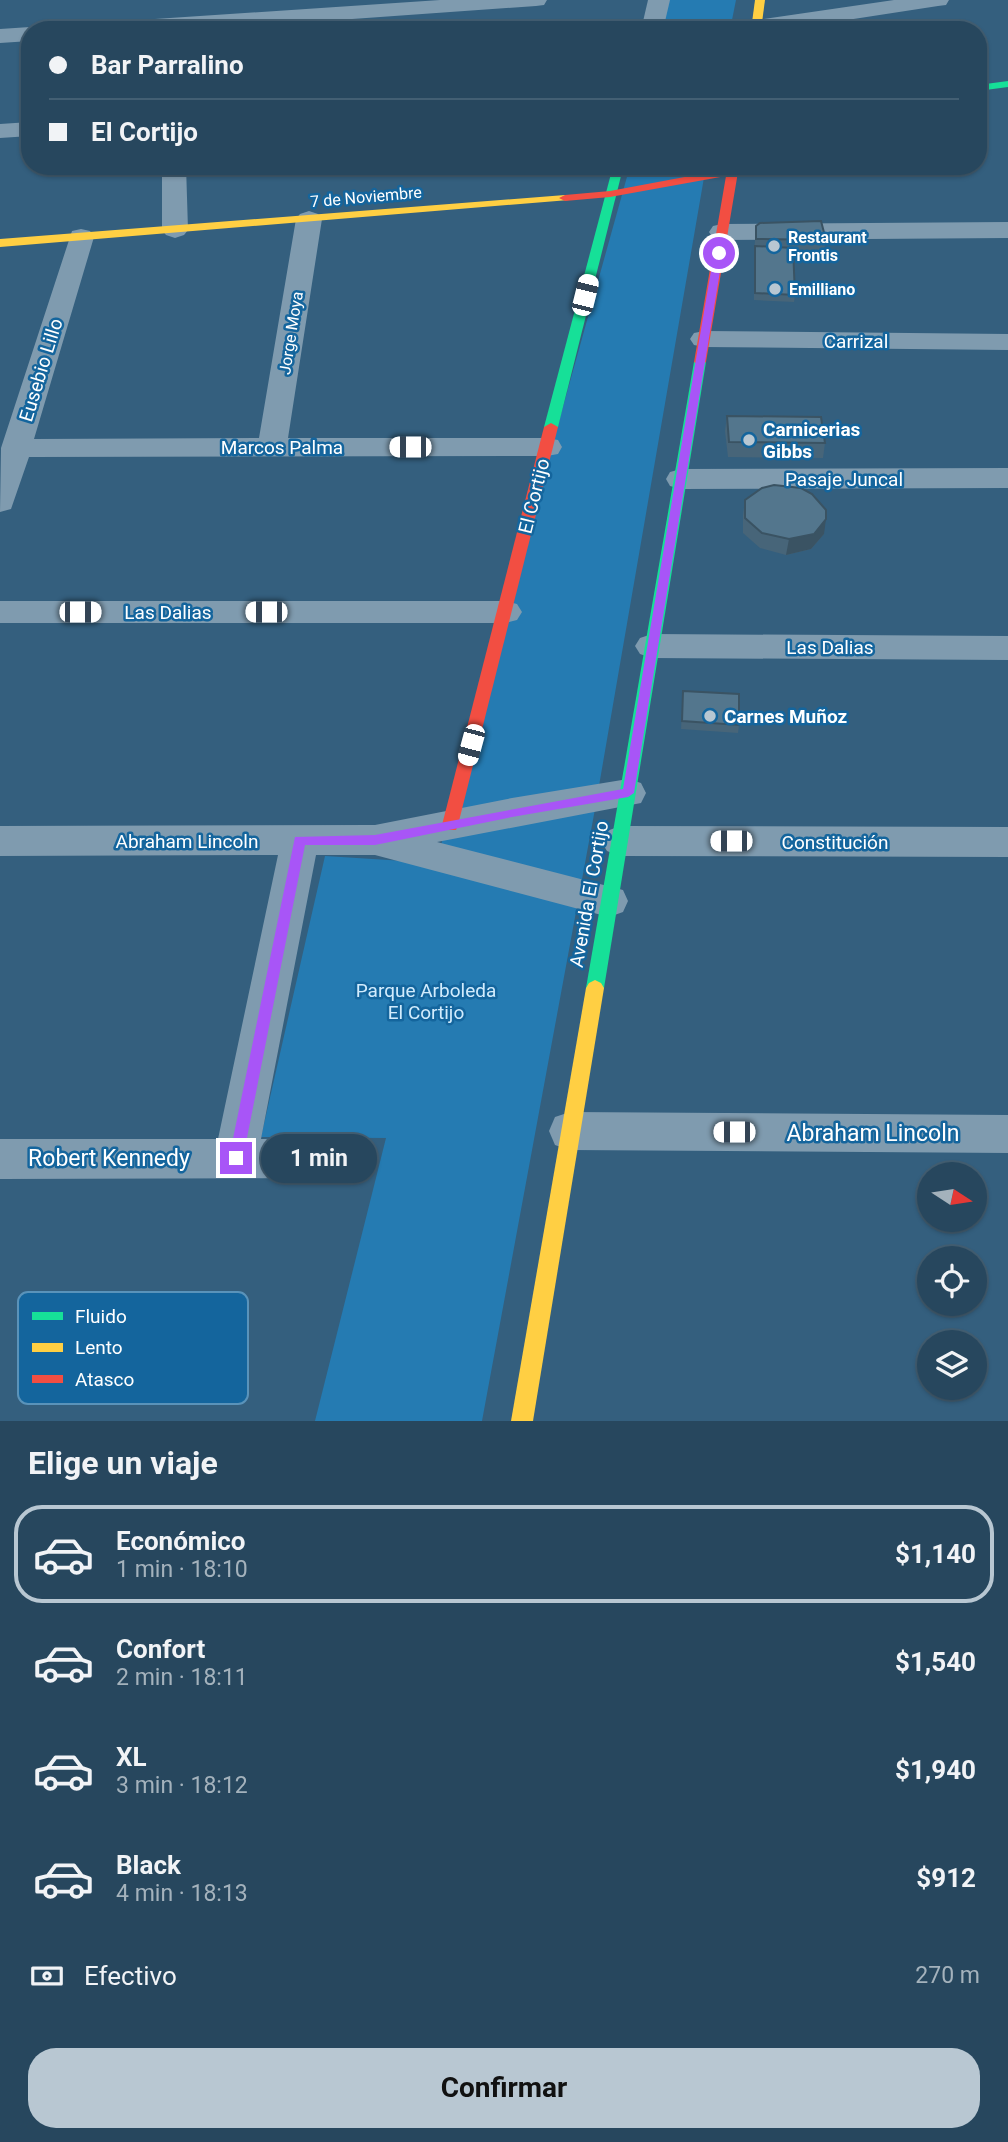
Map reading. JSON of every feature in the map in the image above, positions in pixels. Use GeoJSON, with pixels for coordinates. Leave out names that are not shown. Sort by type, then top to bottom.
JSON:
{"type":"FeatureCollection","features":[{"type":"Feature","properties":{"kind":"street"},"geometry":{"type":"LineString","coordinates":[[170,0],[170,21]]}},
{"type":"Feature","properties":{"kind":"street"},"geometry":{"type":"LineString","coordinates":[[251,21],[536,0]]}},
{"type":"Feature","properties":{"kind":"street"},"geometry":{"type":"LineString","coordinates":[[654,21],[659,0]]}},
{"type":"Feature","properties":{"kind":"street"},"geometry":{"type":"LineString","coordinates":[[757,21],[760,0]]}},
{"type":"Feature","properties":{"kind":"street"},"geometry":{"type":"LineString","coordinates":[[802,21],[938,0]]}},
{"type":"Feature","properties":{"kind":"street"},"geometry":{"type":"LineString","coordinates":[[0,36],[21,35]]}},
{"type":"Feature","properties":{"kind":"street"},"geometry":{"type":"LineString","coordinates":[[987,86],[1008,83]]}},
{"type":"Feature","properties":{"kind":"street"},"geometry":{"type":"LineString","coordinates":[[0,131],[21,130]]}},
{"type":"Feature","properties":{"kind":"street"},"geometry":{"type":"LineString","coordinates":[[174,175],[176,230]]}},
{"type":"Feature","properties":{"kind":"street","name":"El Cortijo"},"geometry":{"type":"LineString","coordinates":[[450,825],[615,175]]}},
{"type":"Feature","properties":{"kind":"street","name":"7 de Noviembre"},"geometry":{"type":"LineString","coordinates":[[0,243],[610,194],[703,175]]}},
{"type":"Feature","properties":{"kind":"street","name":"Avenida El Cortijo"},"geometry":{"type":"LineString","coordinates":[[522,1421],[732,175]]}},
{"type":"Feature","properties":{"kind":"street","name":"Jorge Moya"},"geometry":{"type":"LineString","coordinates":[[272,447],[309,219]]}},
{"type":"Feature","properties":{"kind":"street"},"geometry":{"type":"LineString","coordinates":[[722,232],[1008,230]]}},
{"type":"Feature","properties":{"kind":"street","name":"Eusebio Lillo"},"geometry":{"type":"LineString","coordinates":[[0,502],[81,237]]}},
{"type":"Feature","properties":{"kind":"street","name":"Carrizal"},"geometry":{"type":"LineString","coordinates":[[704,339],[1008,342]]}},
{"type":"Feature","properties":{"kind":"street","name":"Marcos Palma"},"geometry":{"type":"LineString","coordinates":[[16,448],[547,447]]}},
{"type":"Feature","properties":{"kind":"street","name":"Pasaje Juncal"},"geometry":{"type":"LineString","coordinates":[[681,479],[1008,478]]}},
{"type":"Feature","properties":{"kind":"street","name":"Las Dalias"},"geometry":{"type":"LineString","coordinates":[[0,612],[505,611]]}},
{"type":"Feature","properties":{"kind":"street","name":"Las Dalias"},"geometry":{"type":"LineString","coordinates":[[652,646],[1008,648]]}},
{"type":"Feature","properties":{"kind":"street","name":"Abraham Lincoln"},"geometry":{"type":"LineString","coordinates":[[0,841],[375,840],[628,793]]}},
{"type":"Feature","properties":{"kind":"street"},"geometry":{"type":"LineString","coordinates":[[236,1158],[299,840]]}},
{"type":"Feature","properties":{"kind":"street","name":"Abraham Lincoln"},"geometry":{"type":"LineString","coordinates":[[375,840],[609,901]]}},
{"type":"Feature","properties":{"kind":"street","name":"Constitución"},"geometry":{"type":"LineString","coordinates":[[620,841],[1008,842]]}},
{"type":"Feature","properties":{"kind":"street","name":"Abraham Lincoln"},"geometry":{"type":"LineString","coordinates":[[570,1131],[1008,1135]]}},
{"type":"Feature","properties":{"kind":"street","name":"Robert Kennedy"},"geometry":{"type":"LineString","coordinates":[[0,1159],[345,1158]]}},
{"type":"Feature","properties":{"kind":"green space"},"geometry":{"type":"Polygon","coordinates":[[[668,0],[736,0],[732,21],[664,21],[668,0]]]}},
{"type":"Feature","properties":{"kind":"green space","name":"Parque Arboleda El Cortijo"},"geometry":{"type":"Polygon","coordinates":[[[627,175],[704,175],[595,809],[482,1421],[315,1421],[386,1138],[261,1137],[325,856],[436,863],[627,175]]]}},
{"type":"Feature","properties":{"kind":"building"},"geometry":{"type":"Polygon","coordinates":[[[821,221],[826,240],[756,239],[756,226],[760,223],[821,221]]]}},
{"type":"Feature","properties":{"kind":"building"},"geometry":{"type":"Polygon","coordinates":[[[755,246],[793,248],[795,295],[755,293],[755,246]]]}},
{"type":"Feature","properties":{"kind":"building"},"geometry":{"type":"Polygon","coordinates":[[[727,416],[821,417],[825,443],[729,442],[727,416]]]}},
{"type":"Feature","properties":{"kind":"building"},"geometry":{"type":"Polygon","coordinates":[[[774,485],[801,488],[812,494],[826,510],[826,519],[814,534],[789,539],[762,533],[745,518],[745,500],[762,488],[774,485]]]}},
{"type":"Feature","properties":{"kind":"building","name":"Carnes Muñoz"},"geometry":{"type":"Polygon","coordinates":[[[683,691],[739,694],[739,725],[682,721],[683,691]]]}},
{"type":"Feature","properties":{"kind":"traffic: fast"},"geometry":{"type":"LineString","coordinates":[[987,87],[1008,84]]}},
{"type":"Feature","properties":{"kind":"traffic: fast"},"geometry":{"type":"LineString","coordinates":[[551,427],[615,175]]}},
{"type":"Feature","properties":{"kind":"traffic: fast"},"geometry":{"type":"LineString","coordinates":[[595,988],[700,362]]}},
{"type":"Feature","properties":{"kind":"traffic: slow"},"geometry":{"type":"LineString","coordinates":[[757,21],[760,0]]}},
{"type":"Feature","properties":{"kind":"traffic: slow"},"geometry":{"type":"LineString","coordinates":[[0,243],[565,198]]}},
{"type":"Feature","properties":{"kind":"traffic: slow"},"geometry":{"type":"LineString","coordinates":[[522,1421],[595,988]]}},
{"type":"Feature","properties":{"kind":"traffic: jam"},"geometry":{"type":"LineString","coordinates":[[565,198],[610,194],[711,175]]}},
{"type":"Feature","properties":{"kind":"traffic: jam"},"geometry":{"type":"LineString","coordinates":[[700,362],[731,175]]}},
{"type":"Feature","properties":{"kind":"traffic: jam"},"geometry":{"type":"LineString","coordinates":[[450,825],[551,427]]}},
{"type":"Feature","properties":{"kind":"place","name":"Restaurant Frontis"},"geometry":{"type":"Point","coordinates":[774,246]}},
{"type":"Feature","properties":{"kind":"place","name":"Emilliano"},"geometry":{"type":"Point","coordinates":[775,289]}},
{"type":"Feature","properties":{"kind":"place","name":"Carnicerias Gibbs"},"geometry":{"type":"Point","coordinates":[749,440]}},
{"type":"Feature","properties":{"kind":"place","name":"Carnes Muñoz"},"geometry":{"type":"Point","coordinates":[710,716]}},
{"type":"Feature","properties":{"kind":"route"},"geometry":{"type":"LineString","coordinates":[[236,1158],[299,840],[375,840],[512,812],[628,793],[719,253]]}}]}
